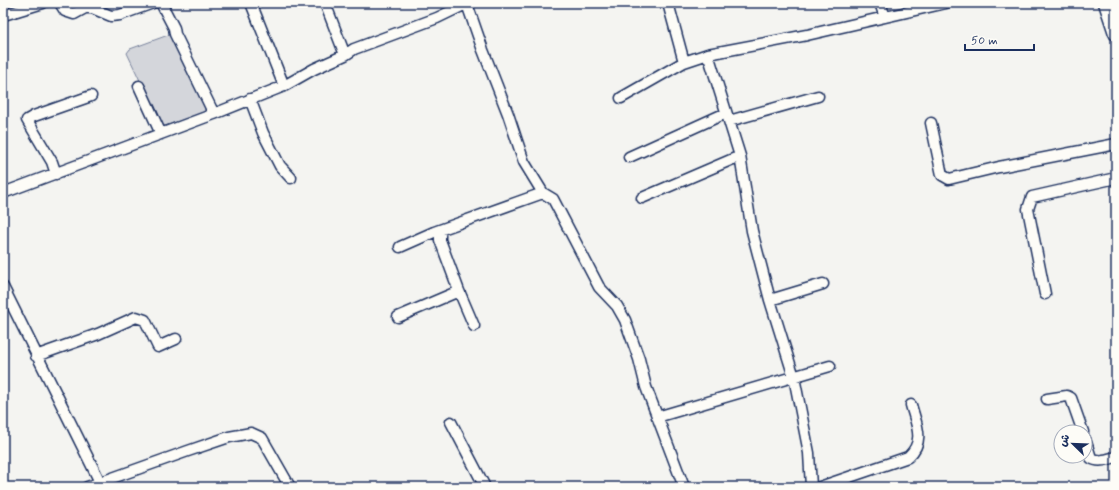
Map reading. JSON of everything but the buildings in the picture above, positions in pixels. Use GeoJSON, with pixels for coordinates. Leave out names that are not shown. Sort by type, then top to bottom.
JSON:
{"type":"FeatureCollection","features":[{"type":"Feature","properties":{"kind":"main road"},"geometry":{"type":"LineString","coordinates":[[1106,3],[1116,33]]}},
{"type":"Feature","properties":{"kind":"street"},"geometry":{"type":"LineString","coordinates":[[7,14],[43,3]]}},
{"type":"Feature","properties":{"kind":"street"},"geometry":{"type":"LineString","coordinates":[[60,3],[66,11],[74,14],[85,8],[92,8],[111,16],[120,15],[153,3]]}},
{"type":"Feature","properties":{"kind":"street"},"geometry":{"type":"LineString","coordinates":[[162,3],[174,28],[175,34],[214,114]]}},
{"type":"Feature","properties":{"kind":"street"},"geometry":{"type":"LineString","coordinates":[[251,3],[284,86]]}},
{"type":"Feature","properties":{"kind":"street"},"geometry":{"type":"LineString","coordinates":[[325,3],[345,55]]}},
{"type":"Feature","properties":{"kind":"street"},"geometry":{"type":"LineString","coordinates":[[3,193],[214,114],[284,86],[354,49],[437,18],[468,3],[483,50],[508,114],[524,162],[543,193],[553,199],[599,287],[617,306],[625,320],[637,352],[646,387],[684,487]]}},
{"type":"Feature","properties":{"kind":"street"},"geometry":{"type":"LineString","coordinates":[[668,3],[684,62]]}},
{"type":"Feature","properties":{"kind":"street"},"geometry":{"type":"LineString","coordinates":[[880,3],[885,17]]}},
{"type":"Feature","properties":{"kind":"street"},"geometry":{"type":"LineString","coordinates":[[622,98],[684,62],[708,54],[807,35],[946,3]]}},
{"type":"Feature","properties":{"kind":"street"},"geometry":{"type":"LineString","coordinates":[[708,54],[740,156],[752,231],[770,300],[794,377],[809,453],[811,487]]}},
{"type":"Feature","properties":{"kind":"street"},"geometry":{"type":"LineString","coordinates":[[140,86],[161,134]]}},
{"type":"Feature","properties":{"kind":"street"},"geometry":{"type":"LineString","coordinates":[[56,174],[52,162],[27,120],[34,116],[91,96]]}},
{"type":"Feature","properties":{"kind":"street"},"geometry":{"type":"LineString","coordinates":[[629,157],[728,117],[818,96]]}},
{"type":"Feature","properties":{"kind":"street"},"geometry":{"type":"LineString","coordinates":[[250,99],[263,133],[280,166],[291,178]]}},
{"type":"Feature","properties":{"kind":"street"},"geometry":{"type":"LineString","coordinates":[[931,123],[942,175],[949,179],[999,167],[1116,144]]}},
{"type":"Feature","properties":{"kind":"street"},"geometry":{"type":"LineString","coordinates":[[642,198],[740,156]]}},
{"type":"Feature","properties":{"kind":"street"},"geometry":{"type":"LineString","coordinates":[[1046,294],[1028,209],[1032,197],[1116,178]]}},
{"type":"Feature","properties":{"kind":"street"},"geometry":{"type":"LineString","coordinates":[[400,247],[434,232],[543,193]]}},
{"type":"Feature","properties":{"kind":"street"},"geometry":{"type":"LineString","coordinates":[[440,230],[440,240],[474,326]]}},
{"type":"Feature","properties":{"kind":"street"},"geometry":{"type":"LineString","coordinates":[[770,300],[823,284]]}},
{"type":"Feature","properties":{"kind":"street"},"geometry":{"type":"LineString","coordinates":[[3,287],[36,356],[105,483]]}},
{"type":"Feature","properties":{"kind":"street"},"geometry":{"type":"LineString","coordinates":[[398,317],[459,291]]}},
{"type":"Feature","properties":{"kind":"street"},"geometry":{"type":"LineString","coordinates":[[36,356],[98,334],[136,317],[145,320],[158,347],[176,339]]}},
{"type":"Feature","properties":{"kind":"street"},"geometry":{"type":"LineString","coordinates":[[658,417],[830,366]]}},
{"type":"Feature","properties":{"kind":"street"},"geometry":{"type":"LineString","coordinates":[[1047,399],[1067,396],[1071,398],[1080,424]]}},
{"type":"Feature","properties":{"kind":"street"},"geometry":{"type":"LineString","coordinates":[[820,487],[908,457],[918,445],[919,440],[911,405]]}},
{"type":"Feature","properties":{"kind":"street"},"geometry":{"type":"LineString","coordinates":[[451,422],[485,487]]}},
{"type":"Feature","properties":{"kind":"street"},"geometry":{"type":"LineString","coordinates":[[87,487],[105,483],[229,437],[251,433],[262,438],[290,487]]}},
{"type":"Feature","properties":{"kind":"street"},"geometry":{"type":"LineString","coordinates":[[1093,460],[1099,461],[1116,457]]}},
{"type":"Feature","properties":{"kind":"shaded area"},"geometry":{"type":"Polygon","coordinates":[[[171,34],[206,105],[204,112],[166,126],[161,125],[127,53],[130,49],[171,34]]]}}]}
